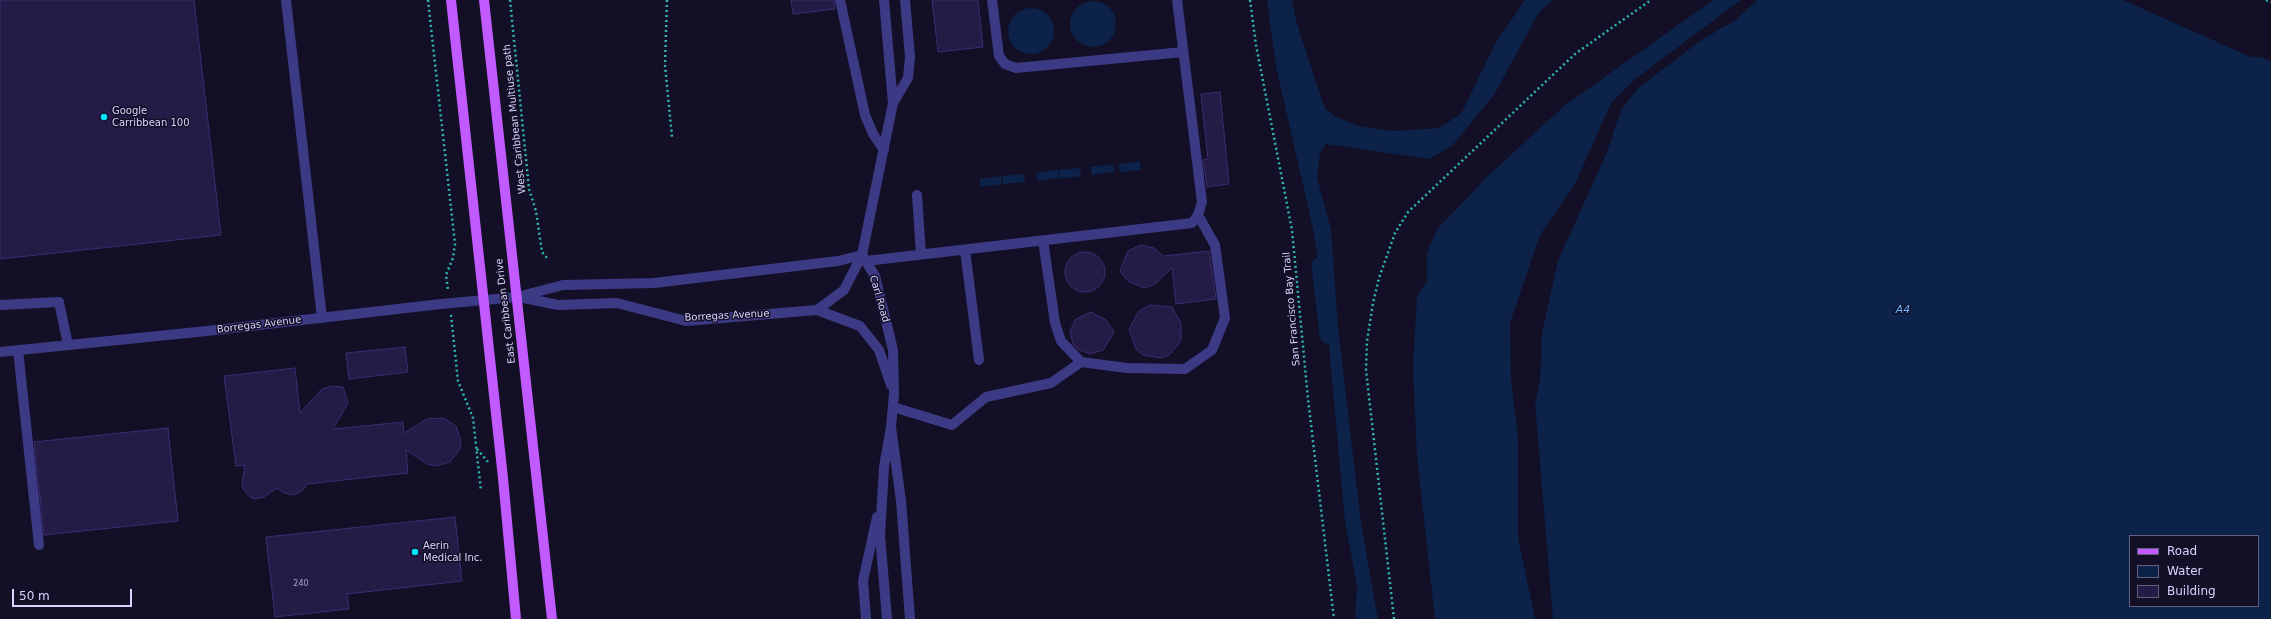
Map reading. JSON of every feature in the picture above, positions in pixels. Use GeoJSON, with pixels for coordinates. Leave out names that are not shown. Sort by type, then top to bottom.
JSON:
{"type":"FeatureCollection","features":[{"type":"Feature","properties":{"kind":"main road","name":"East Caribbean Drive"},"geometry":{"type":"LineString","coordinates":[[451,0],[484,299],[516,619]]}},
{"type":"Feature","properties":{"kind":"main road","name":"East Caribbean Drive"},"geometry":{"type":"LineString","coordinates":[[484,0],[552,619]]}},
{"type":"Feature","properties":{"kind":"street"},"geometry":{"type":"LineString","coordinates":[[286,0],[322,318]]}},
{"type":"Feature","properties":{"kind":"street"},"geometry":{"type":"LineString","coordinates":[[840,0],[865,115],[873,134],[884,150]]}},
{"type":"Feature","properties":{"kind":"street"},"geometry":{"type":"LineString","coordinates":[[816,310],[844,290],[864,258],[893,104],[884,0]]}},
{"type":"Feature","properties":{"kind":"street"},"geometry":{"type":"LineString","coordinates":[[893,104],[908,78],[910,57],[905,0]]}},
{"type":"Feature","properties":{"kind":"street"},"geometry":{"type":"LineString","coordinates":[[992,0],[999,56],[1005,64],[1016,68],[1183,52]]}},
{"type":"Feature","properties":{"kind":"street"},"geometry":{"type":"LineString","coordinates":[[1043,240],[1055,322],[1061,342],[1081,362],[1127,368],[1185,369],[1212,350],[1225,318],[1215,245],[1198,215],[1202,202],[1177,0]]}},
{"type":"Feature","properties":{"kind":"street"},"geometry":{"type":"LineString","coordinates":[[916,195],[921,254]]}},
{"type":"Feature","properties":{"kind":"street","name":"Borregas Avenue"},"geometry":{"type":"LineString","coordinates":[[0,352],[322,318],[484,299],[517,297],[563,285],[654,283],[864,258],[965,250],[1192,223],[1198,215]]}},
{"type":"Feature","properties":{"kind":"street"},"geometry":{"type":"LineString","coordinates":[[965,250],[979,360]]}},
{"type":"Feature","properties":{"kind":"street","name":"Carl Road"},"geometry":{"type":"LineString","coordinates":[[864,258],[875,276],[893,350],[894,394],[891,427],[884,467],[880,536],[887,619]]}},
{"type":"Feature","properties":{"kind":"street","name":"Borregas Avenue"},"geometry":{"type":"LineString","coordinates":[[517,297],[558,305],[617,303],[686,321],[816,310],[860,326],[879,350],[894,394]]}},
{"type":"Feature","properties":{"kind":"street"},"geometry":{"type":"LineString","coordinates":[[0,305],[59,302],[68,345]]}},
{"type":"Feature","properties":{"kind":"street"},"geometry":{"type":"LineString","coordinates":[[18,350],[39,545]]}},
{"type":"Feature","properties":{"kind":"street"},"geometry":{"type":"LineString","coordinates":[[893,406],[952,425],[986,397],[1051,383],[1081,362]]}},
{"type":"Feature","properties":{"kind":"street","name":"Carl Road"},"geometry":{"type":"LineString","coordinates":[[891,427],[901,501],[910,619]]}},
{"type":"Feature","properties":{"kind":"street","name":"Carl Road"},"geometry":{"type":"LineString","coordinates":[[866,619],[863,581],[870,542],[882,500]]}},
{"type":"Feature","properties":{"kind":"path"},"geometry":{"type":"LineString","coordinates":[[428,0],[454,244],[453,258],[446,274],[447,282]]}},
{"type":"Feature","properties":{"kind":"path","name":"West Caribbean Multiuse path"},"geometry":{"type":"LineString","coordinates":[[510,0],[529,189],[536,211],[542,252],[547,258]]}},
{"type":"Feature","properties":{"kind":"path"},"geometry":{"type":"LineString","coordinates":[[667,0],[665,65],[672,137]]}},
{"type":"Feature","properties":{"kind":"path","name":"San Francisco Bay Trail"},"geometry":{"type":"LineString","coordinates":[[1250,0],[1256,45],[1292,230],[1308,400],[1334,619]]}},
{"type":"Feature","properties":{"kind":"path"},"geometry":{"type":"LineString","coordinates":[[1394,619],[1366,370],[1367,341],[1373,303],[1379,278],[1396,232],[1408,212],[1575,54],[1651,0]]}},
{"type":"Feature","properties":{"kind":"path"},"geometry":{"type":"LineString","coordinates":[[2266,0],[2271,2]]}},
{"type":"Feature","properties":{"kind":"path"},"geometry":{"type":"LineString","coordinates":[[453,328],[458,381],[473,418],[481,491]]}},
{"type":"Feature","properties":{"kind":"water"},"geometry":{"type":"Polygon","coordinates":[[[1267,0],[1292,0],[1297,24],[1325,109],[1336,117],[1362,127],[1394,131],[1439,128],[1461,114],[1496,42],[1525,0],[1553,0],[1539,12],[1494,95],[1452,146],[1429,159],[1326,144],[1320,153],[1317,177],[1331,230],[1338,327],[1361,523],[1378,619],[1355,619],[1357,585],[1345,522],[1325,301],[1312,224],[1276,67],[1267,0]]]}},
{"type":"Feature","properties":{"kind":"water"},"geometry":{"type":"Polygon","coordinates":[[[1713,0],[1741,0],[1634,80],[1611,103],[1575,184],[1540,235],[1510,323],[1511,380],[1518,436],[1518,537],[1535,619],[1435,619],[1417,456],[1413,366],[1417,296],[1427,281],[1427,253],[1437,229],[1488,176],[1564,106],[1713,0]]]}},
{"type":"Feature","properties":{"kind":"water","name":"A4"},"geometry":{"type":"Polygon","coordinates":[[[1757,0],[2123,0],[2251,57],[2261,57],[2271,62],[2271,619],[1553,619],[1535,404],[1540,381],[1542,333],[1558,261],[1607,152],[1621,110],[1638,88],[1700,41],[1737,19],[1757,0]]]}},
{"type":"Feature","properties":{"kind":"water"},"geometry":{"type":"Polygon","coordinates":[[[1098,1],[1110,7],[1115,15],[1115,33],[1110,41],[1102,46],[1088,47],[1076,41],[1071,33],[1070,19],[1076,7],[1084,2],[1098,1]]]}},
{"type":"Feature","properties":{"kind":"water"},"geometry":{"type":"Polygon","coordinates":[[[1036,8],[1048,14],[1053,22],[1053,40],[1048,48],[1040,53],[1026,54],[1014,48],[1009,40],[1008,26],[1014,14],[1022,9],[1036,8]]]}},
{"type":"Feature","properties":{"kind":"water"},"geometry":{"type":"Polygon","coordinates":[[[1140,161],[1141,170],[1120,172],[1119,164],[1140,161]]]}},
{"type":"Feature","properties":{"kind":"water"},"geometry":{"type":"Polygon","coordinates":[[[1113,164],[1114,172],[1092,175],[1091,167],[1113,164]]]}},
{"type":"Feature","properties":{"kind":"water"},"geometry":{"type":"Polygon","coordinates":[[[1080,168],[1081,176],[1060,179],[1059,170],[1080,168]]]}},
{"type":"Feature","properties":{"kind":"water"},"geometry":{"type":"Polygon","coordinates":[[[1058,170],[1059,178],[1037,181],[1036,173],[1058,170]]]}},
{"type":"Feature","properties":{"kind":"water"},"geometry":{"type":"Polygon","coordinates":[[[1024,174],[1025,182],[1003,184],[1002,176],[1024,174]]]}},
{"type":"Feature","properties":{"kind":"water"},"geometry":{"type":"Polygon","coordinates":[[[1001,176],[1002,184],[980,187],[980,179],[1001,176]]]}},
{"type":"Feature","properties":{"kind":"building","name":"Google Carribbean 100"},"geometry":{"type":"Polygon","coordinates":[[[0,0],[194,0],[221,235],[0,259],[0,0]]]}},
{"type":"Feature","properties":{"kind":"building"},"geometry":{"type":"Polygon","coordinates":[[[791,0],[834,0],[835,9],[793,14],[791,0]]]}},
{"type":"Feature","properties":{"kind":"building"},"geometry":{"type":"Polygon","coordinates":[[[932,0],[978,0],[983,47],[938,52],[932,0]]]}},
{"type":"Feature","properties":{"kind":"building"},"geometry":{"type":"Polygon","coordinates":[[[1220,92],[1229,184],[1207,187],[1203,160],[1208,159],[1201,94],[1220,92]]]}},
{"type":"Feature","properties":{"kind":"building"},"geometry":{"type":"Polygon","coordinates":[[[1141,245],[1154,248],[1163,256],[1209,251],[1216,299],[1176,304],[1172,268],[1155,284],[1145,288],[1129,282],[1120,271],[1128,251],[1141,245]]]}},
{"type":"Feature","properties":{"kind":"building"},"geometry":{"type":"Polygon","coordinates":[[[1089,252],[1096,255],[1102,261],[1105,272],[1104,280],[1096,289],[1089,292],[1081,292],[1074,289],[1066,280],[1065,268],[1068,261],[1077,253],[1089,252]]]}},
{"type":"Feature","properties":{"kind":"building"},"geometry":{"type":"Polygon","coordinates":[[[1150,305],[1172,307],[1181,323],[1181,341],[1169,355],[1161,358],[1143,355],[1136,349],[1129,329],[1139,311],[1150,305]]]}},
{"type":"Feature","properties":{"kind":"building"},"geometry":{"type":"Polygon","coordinates":[[[1091,312],[1106,320],[1114,332],[1103,350],[1090,354],[1079,350],[1073,344],[1070,331],[1076,319],[1091,312]]]}},
{"type":"Feature","properties":{"kind":"building"},"geometry":{"type":"Polygon","coordinates":[[[405,347],[408,372],[349,379],[346,353],[405,347]]]}},
{"type":"Feature","properties":{"kind":"building"},"geometry":{"type":"Polygon","coordinates":[[[295,368],[300,413],[322,389],[332,386],[343,387],[348,403],[333,429],[403,422],[404,433],[427,419],[443,418],[456,426],[461,441],[460,449],[450,462],[435,466],[427,464],[406,450],[408,473],[307,484],[302,491],[294,495],[284,493],[277,488],[264,497],[255,499],[250,497],[243,489],[242,484],[245,465],[236,466],[224,376],[295,368]]]}},
{"type":"Feature","properties":{"kind":"building"},"geometry":{"type":"Polygon","coordinates":[[[168,428],[178,521],[44,535],[34,442],[168,428]]]}},
{"type":"Feature","properties":{"kind":"building"},"geometry":{"type":"Polygon","coordinates":[[[455,517],[462,581],[347,594],[349,609],[275,617],[266,537],[455,517]]]}},
{"type":"Feature","properties":{"kind":"waterway"},"geometry":{"type":"LineString","coordinates":[[1320,266],[1328,335]]}},
{"type":"Feature","properties":{"kind":"place","name":"Google Carribbean 100"},"geometry":{"type":"Point","coordinates":[104,117]}},
{"type":"Feature","properties":{"kind":"place","name":"Aerin Medical Inc."},"geometry":{"type":"Point","coordinates":[415,552]}}]}
